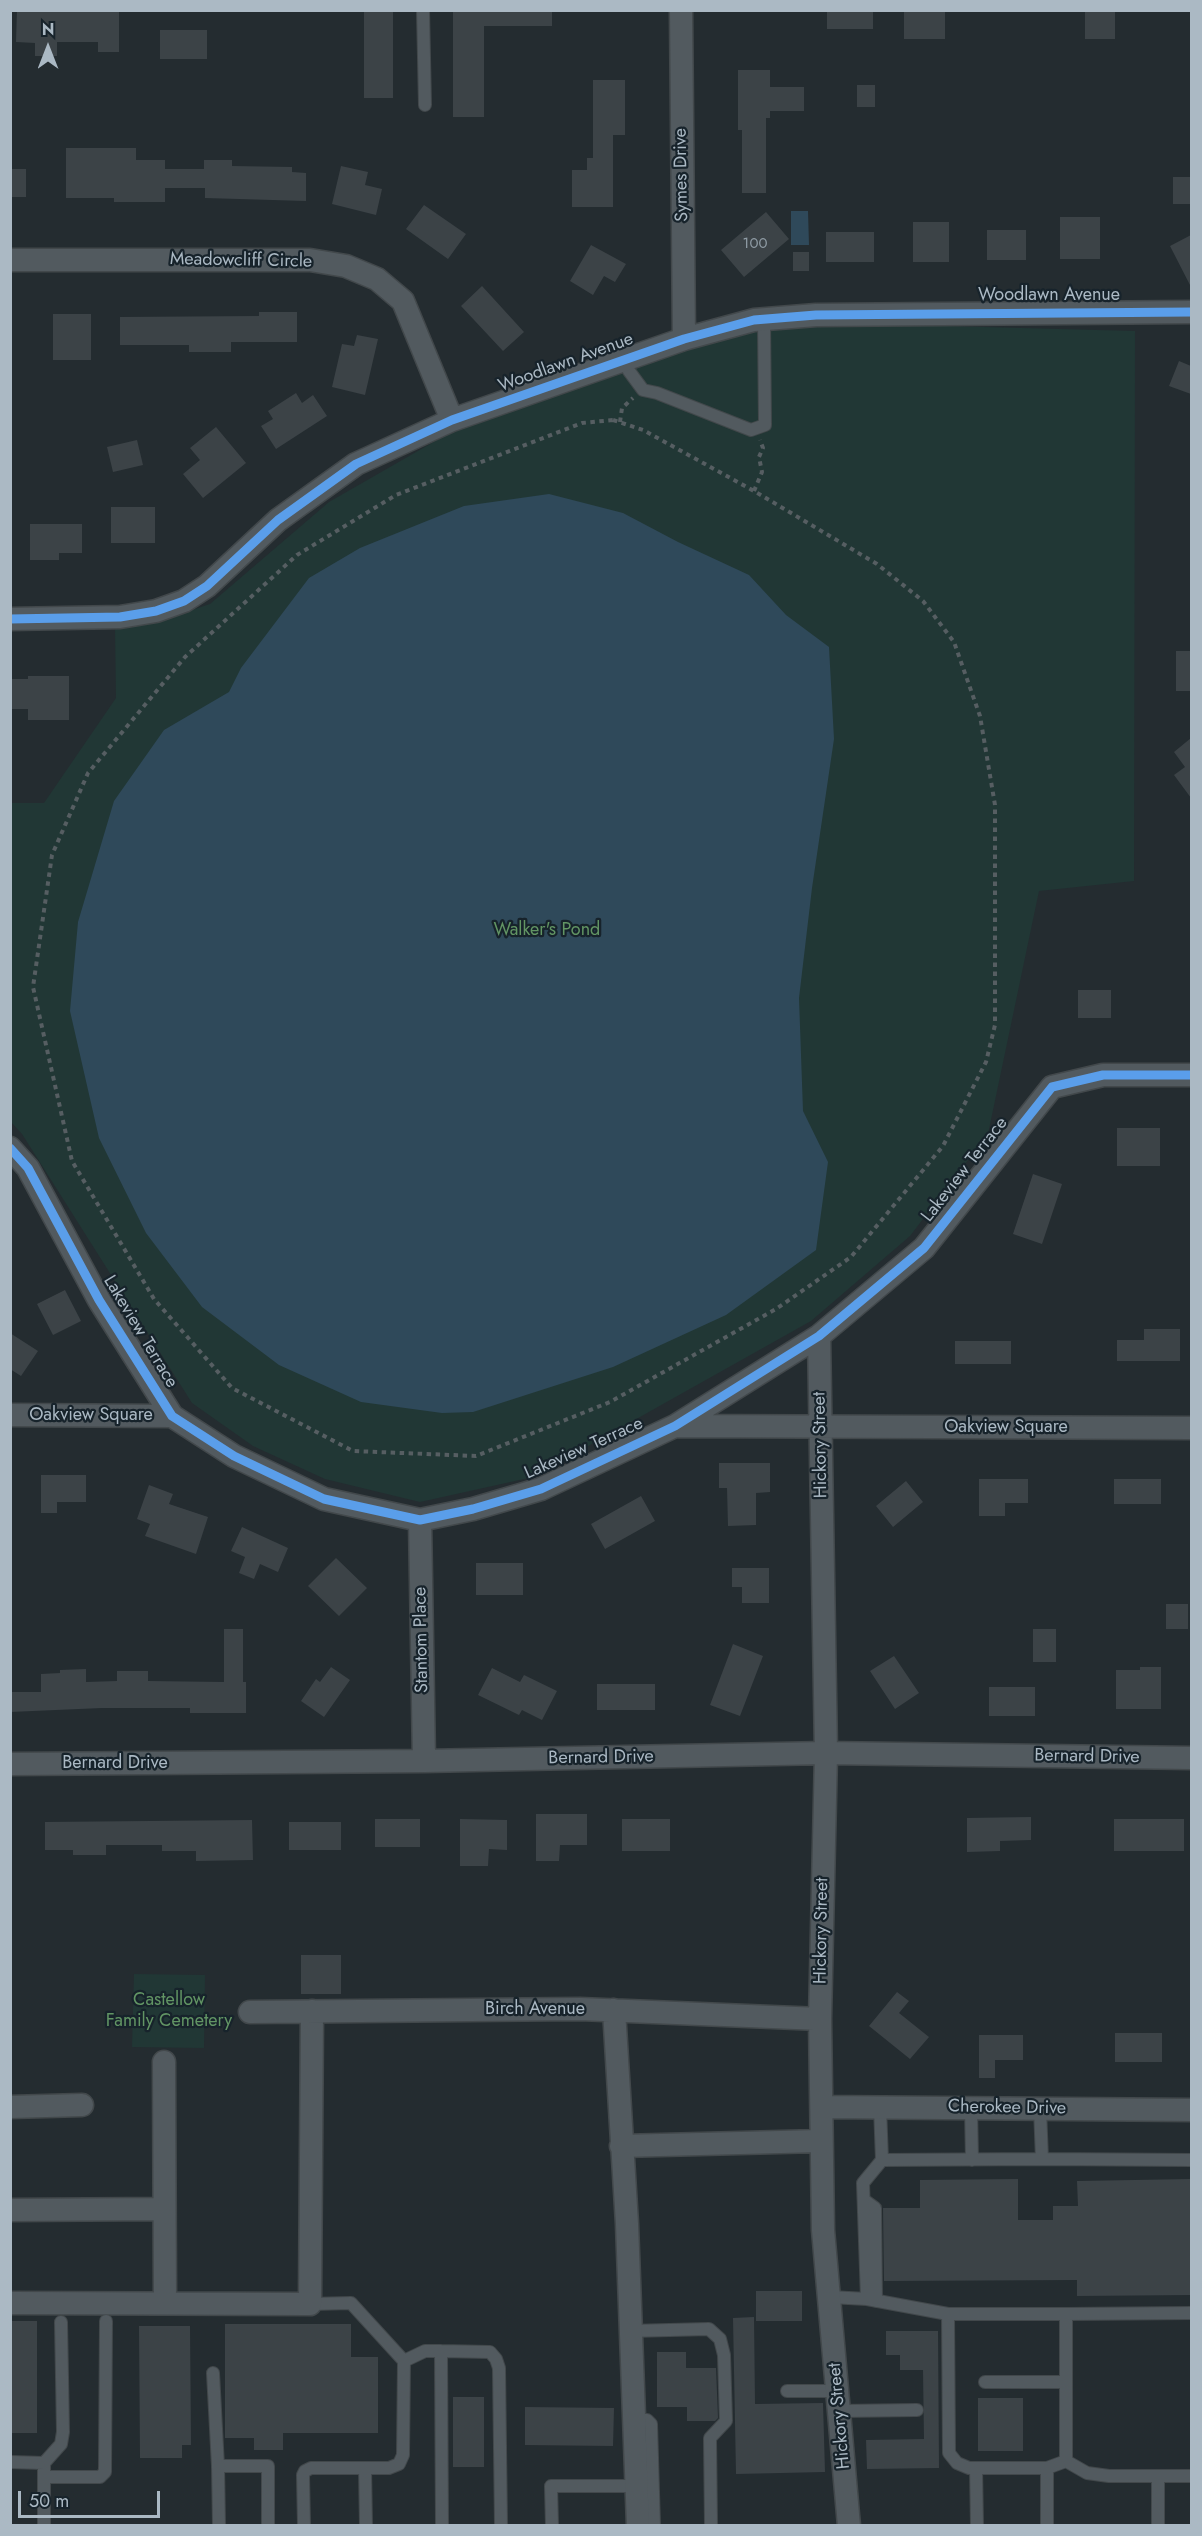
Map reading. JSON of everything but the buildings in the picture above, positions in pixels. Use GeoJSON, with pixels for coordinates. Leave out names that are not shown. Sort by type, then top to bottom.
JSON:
{"type":"FeatureCollection","features":[{"type":"Feature","properties":{"kind":"street","name":"Symes Drive"},"geometry":{"type":"LineString","coordinates":[[681,10],[684,339]]}},
{"type":"Feature","properties":{"kind":"street","name":"Meadowcliff Circle"},"geometry":{"type":"LineString","coordinates":[[10,260],[310,260],[346,266],[377,279],[403,301],[452,420]]}},
{"type":"Feature","properties":{"kind":"street","name":"Woodlawn Avenue"},"geometry":{"type":"LineString","coordinates":[[10,619],[120,617],[156,611],[184,601],[207,586],[278,520],[356,464],[452,420],[684,339],[764,320],[816,315],[1191,312]]}},
{"type":"Feature","properties":{"kind":"street","name":"Lakeview Terrace"},"geometry":{"type":"LineString","coordinates":[[10,1148],[28,1168],[99,1300],[172,1416],[234,1456],[324,1499],[420,1520],[473,1509],[541,1489],[675,1426],[819,1336],[924,1248],[1052,1087],[1103,1075],[1191,1075]]}},
{"type":"Feature","properties":{"kind":"street","name":"Hickory Street"},"geometry":{"type":"LineString","coordinates":[[819,1336],[826,1753],[820,2019],[822,2107],[820,2141],[823,2230],[849,2526]]}},
{"type":"Feature","properties":{"kind":"street","name":"Oakview Square"},"geometry":{"type":"LineString","coordinates":[[10,1415],[172,1416]]}},
{"type":"Feature","properties":{"kind":"street","name":"Lakeview Terrace"},"geometry":{"type":"LineString","coordinates":[[675,1426],[821,1428]]}},
{"type":"Feature","properties":{"kind":"street","name":"Oakview Square"},"geometry":{"type":"LineString","coordinates":[[821,1428],[1191,1428]]}},
{"type":"Feature","properties":{"kind":"street","name":"Stantom Place"},"geometry":{"type":"LineString","coordinates":[[420,1520],[424,1761]]}},
{"type":"Feature","properties":{"kind":"street","name":"Bernard Drive"},"geometry":{"type":"LineString","coordinates":[[10,1764],[424,1761],[826,1753],[1191,1758]]}},
{"type":"Feature","properties":{"kind":"street","name":"Birch Avenue"},"geometry":{"type":"LineString","coordinates":[[250,2012],[614,2010],[820,2019]]}},
{"type":"Feature","properties":{"kind":"street"},"geometry":{"type":"LineString","coordinates":[[614,2010],[627,2224],[638,2526]]}},
{"type":"Feature","properties":{"kind":"street"},"geometry":{"type":"LineString","coordinates":[[10,2303],[310,2304],[312,2011]]}},
{"type":"Feature","properties":{"kind":"street"},"geometry":{"type":"LineString","coordinates":[[164,2062],[165,2303]]}},
{"type":"Feature","properties":{"kind":"street"},"geometry":{"type":"LineString","coordinates":[[10,2107],[82,2105]]}},
{"type":"Feature","properties":{"kind":"street","name":"Cherokee Drive"},"geometry":{"type":"LineString","coordinates":[[822,2107],[1191,2110]]}},
{"type":"Feature","properties":{"kind":"street"},"geometry":{"type":"LineString","coordinates":[[621,2146],[820,2141]]}},
{"type":"Feature","properties":{"kind":"street"},"geometry":{"type":"LineString","coordinates":[[10,2210],[164,2209]]}},
{"type":"Feature","properties":{"kind":"lane"},"geometry":{"type":"LineString","coordinates":[[423,10],[425,105]]}},
{"type":"Feature","properties":{"kind":"lane"},"geometry":{"type":"LineString","coordinates":[[624,360],[643,390],[657,393],[751,430],[765,425],[764,320]]}},
{"type":"Feature","properties":{"kind":"lane"},"geometry":{"type":"LineString","coordinates":[[872,2300],[875,2208],[864,2200],[863,2183],[882,2160],[880,2107]]}},
{"type":"Feature","properties":{"kind":"lane"},"geometry":{"type":"LineString","coordinates":[[971,2108],[972,2160]]}},
{"type":"Feature","properties":{"kind":"lane"},"geometry":{"type":"LineString","coordinates":[[1040,2109],[1042,2159]]}},
{"type":"Feature","properties":{"kind":"lane"},"geometry":{"type":"LineString","coordinates":[[882,2160],[1191,2160]]}},
{"type":"Feature","properties":{"kind":"lane"},"geometry":{"type":"LineString","coordinates":[[830,2297],[872,2300],[948,2314],[1191,2313]]}},
{"type":"Feature","properties":{"kind":"lane"},"geometry":{"type":"LineString","coordinates":[[304,2526],[305,2471],[311,2468],[389,2468],[399,2464],[403,2455],[404,2361],[351,2303],[310,2304]]}},
{"type":"Feature","properties":{"kind":"lane"},"geometry":{"type":"LineString","coordinates":[[948,2314],[950,2453],[957,2463],[976,2468],[1047,2468],[1066,2461],[1087,2473],[1109,2476],[1191,2476]]}},
{"type":"Feature","properties":{"kind":"lane"},"geometry":{"type":"LineString","coordinates":[[1066,2314],[1066,2461]]}},
{"type":"Feature","properties":{"kind":"lane"},"geometry":{"type":"LineString","coordinates":[[44,2477],[100,2477],[105,2472],[106,2321]]}},
{"type":"Feature","properties":{"kind":"lane"},"geometry":{"type":"LineString","coordinates":[[10,2462],[44,2463],[61,2444],[61,2322]]}},
{"type":"Feature","properties":{"kind":"lane"},"geometry":{"type":"LineString","coordinates":[[630,2331],[709,2329],[720,2339],[724,2355],[726,2421],[710,2438],[711,2526]]}},
{"type":"Feature","properties":{"kind":"lane"},"geometry":{"type":"LineString","coordinates":[[404,2361],[412,2355],[425,2351],[490,2352],[496,2359],[499,2368],[501,2526]]}},
{"type":"Feature","properties":{"kind":"lane"},"geometry":{"type":"LineString","coordinates":[[441,2351],[442,2526]]}},
{"type":"Feature","properties":{"kind":"lane"},"geometry":{"type":"LineString","coordinates":[[213,2373],[219,2526]]}},
{"type":"Feature","properties":{"kind":"lane"},"geometry":{"type":"LineString","coordinates":[[985,2382],[1066,2382]]}},
{"type":"Feature","properties":{"kind":"lane"},"geometry":{"type":"LineString","coordinates":[[787,2391],[839,2401],[917,2410]]}},
{"type":"Feature","properties":{"kind":"lane"},"geometry":{"type":"LineString","coordinates":[[633,2420],[647,2420],[651,2424],[654,2526]]}},
{"type":"Feature","properties":{"kind":"lane"},"geometry":{"type":"LineString","coordinates":[[44,2463],[44,2526]]}},
{"type":"Feature","properties":{"kind":"lane"},"geometry":{"type":"LineString","coordinates":[[218,2466],[268,2466],[268,2526]]}},
{"type":"Feature","properties":{"kind":"lane"},"geometry":{"type":"LineString","coordinates":[[365,2468],[366,2526]]}},
{"type":"Feature","properties":{"kind":"lane"},"geometry":{"type":"LineString","coordinates":[[976,2468],[977,2526]]}},
{"type":"Feature","properties":{"kind":"lane"},"geometry":{"type":"LineString","coordinates":[[1047,2468],[1047,2526]]}},
{"type":"Feature","properties":{"kind":"lane"},"geometry":{"type":"LineString","coordinates":[[1158,2476],[1158,2526]]}},
{"type":"Feature","properties":{"kind":"lane"},"geometry":{"type":"LineString","coordinates":[[552,2526],[551,2486],[636,2486]]}},
{"type":"Feature","properties":{"kind":"path"},"geometry":{"type":"LineString","coordinates":[[620,422],[622,408],[643,390]]}},
{"type":"Feature","properties":{"kind":"path"},"geometry":{"type":"LineString","coordinates":[[620,422],[643,430],[754,491],[877,564],[923,601],[954,642],[980,716],[995,805],[995,1024],[986,1062],[943,1146],[851,1257],[776,1309],[610,1402],[476,1456],[353,1451],[232,1388],[154,1299],[72,1161],[33,987],[52,855],[88,773],[185,657],[297,555],[396,495],[582,423],[620,422]]}},
{"type":"Feature","properties":{"kind":"path"},"geometry":{"type":"LineString","coordinates":[[754,491],[762,472],[759,457],[763,448],[757,428]]}},
{"type":"Feature","properties":{"kind":"green space","name":"Walker's Pond"},"geometry":{"type":"Polygon","coordinates":[[[795,322],[1135,331],[1134,881],[1039,891],[988,1134],[910,1236],[811,1321],[533,1477],[420,1502],[325,1479],[253,1446],[192,1403],[22,1134],[11,1122],[11,803],[44,803],[116,698],[115,627],[165,619],[210,604],[329,502],[465,424],[698,344],[795,322]]]}},
{"type":"Feature","properties":{"kind":"green space","name":"Castellow Family Cemetery"},"geometry":{"type":"Polygon","coordinates":[[[134,1974],[205,1975],[204,2048],[132,2047],[134,1974]]]}},
{"type":"Feature","properties":{"kind":"water"},"geometry":{"type":"Polygon","coordinates":[[[791,211],[808,211],[809,245],[791,245],[791,211]]]}},
{"type":"Feature","properties":{"kind":"water"},"geometry":{"type":"Polygon","coordinates":[[[549,494],[623,513],[749,575],[786,615],[829,647],[834,739],[812,888],[799,998],[803,1111],[828,1162],[816,1250],[726,1315],[613,1367],[473,1412],[442,1413],[361,1402],[279,1365],[202,1307],[146,1233],[99,1138],[70,1011],[78,922],[114,801],[164,730],[229,692],[241,668],[309,578],[360,548],[464,506],[549,494]]]}},
{"type":"Feature","properties":{"kind":"cycle path"},"geometry":{"type":"LineString","coordinates":[[10,619],[120,617],[156,611],[184,601],[207,586],[278,520],[356,464],[452,420],[684,339],[754,320],[816,315],[1192,312]]}},
{"type":"Feature","properties":{"kind":"cycle path"},"geometry":{"type":"LineString","coordinates":[[10,1148],[28,1168],[99,1300],[172,1416],[234,1456],[324,1499],[420,1520],[473,1509],[541,1489],[675,1426],[819,1336],[924,1248],[1052,1087],[1103,1075],[1192,1075]]}}]}
